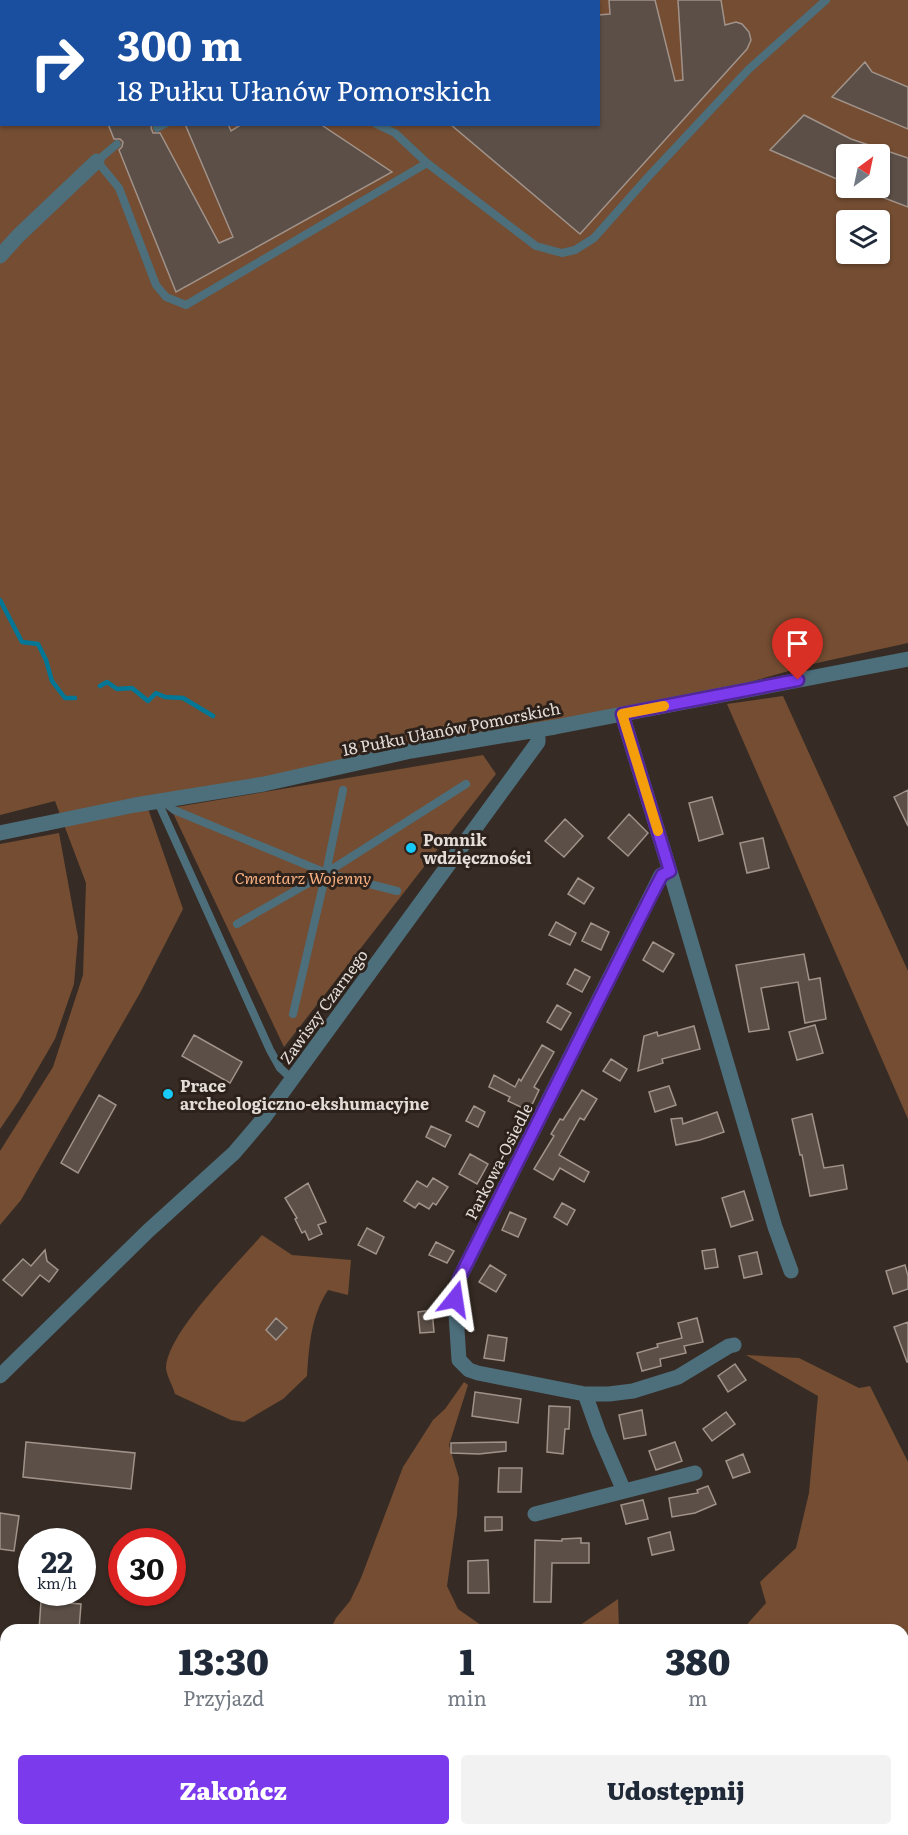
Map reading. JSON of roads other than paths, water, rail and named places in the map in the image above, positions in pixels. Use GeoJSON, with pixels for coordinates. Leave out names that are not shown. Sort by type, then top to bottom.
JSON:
{"type":"FeatureCollection","features":[{"type":"Feature","properties":{"kind":"street"},"geometry":{"type":"LineString","coordinates":[[0,256],[97,160]]}},
{"type":"Feature","properties":{"kind":"street","name":"18 Pułku Ułanów Pomorskich"},"geometry":{"type":"LineString","coordinates":[[0,833],[90,814],[264,784],[411,751],[538,730],[908,659]]}},
{"type":"Feature","properties":{"kind":"street"},"geometry":{"type":"LineString","coordinates":[[622,714],[775,1227],[791,1271]]}},
{"type":"Feature","properties":{"kind":"street","name":"Zawiszy Czarnego"},"geometry":{"type":"LineString","coordinates":[[0,1376],[148,1231],[234,1153],[292,1079],[538,742],[538,730]]}},
{"type":"Feature","properties":{"kind":"street","name":"Parkowa-Osiedle"},"geometry":{"type":"LineString","coordinates":[[670,871],[662,875],[459,1279],[455,1299],[459,1360],[469,1370],[585,1394],[609,1394],[633,1391],[678,1377],[734,1345]]}},
{"type":"Feature","properties":{"kind":"street"},"geometry":{"type":"LineString","coordinates":[[585,1394],[624,1491]]}},
{"type":"Feature","properties":{"kind":"street"},"geometry":{"type":"LineString","coordinates":[[535,1514],[695,1473]]}},
{"type":"Feature","properties":{"kind":"lane"},"geometry":{"type":"LineString","coordinates":[[380,126],[395,134],[427,163],[536,246],[562,252],[575,250],[594,238],[748,70],[826,0]]}},
{"type":"Feature","properties":{"kind":"lane"},"geometry":{"type":"LineString","coordinates":[[117,144],[97,160],[119,188],[156,285],[166,297],[186,305],[427,163]]}},
{"type":"Feature","properties":{"kind":"lane"},"geometry":{"type":"LineString","coordinates":[[237,924],[326,873],[466,784]]}},
{"type":"Feature","properties":{"kind":"lane"},"geometry":{"type":"LineString","coordinates":[[293,1014],[343,790]]}},
{"type":"Feature","properties":{"kind":"lane"},"geometry":{"type":"LineString","coordinates":[[160,802],[174,810],[326,873],[397,891]]}},
{"type":"Feature","properties":{"kind":"lane"},"geometry":{"type":"LineString","coordinates":[[160,802],[270,1050],[280,1068],[292,1079]]}},
{"type":"Feature","properties":{"kind":"waterway"},"geometry":{"type":"LineString","coordinates":[[0,600],[22,642],[38,644],[46,660],[52,681],[65,698],[75,698]]}},
{"type":"Feature","properties":{"kind":"waterway"},"geometry":{"type":"LineString","coordinates":[[100,686],[107,682],[117,689],[132,688],[148,701],[156,693],[165,697],[183,698],[213,716]]}},
{"type":"Feature","properties":{"kind":"place","name":"Pomnik wdzięczności"},"geometry":{"type":"Point","coordinates":[411,848]}},
{"type":"Feature","properties":{"kind":"place","name":"Prace archeologiczno-ekshumacyjne"},"geometry":{"type":"Point","coordinates":[168,1094]}},
{"type":"Feature","properties":{"kind":"park label","name":"Cmentarz Wojenny"},"geometry":{"type":"Point","coordinates":[303,877]}}]}
